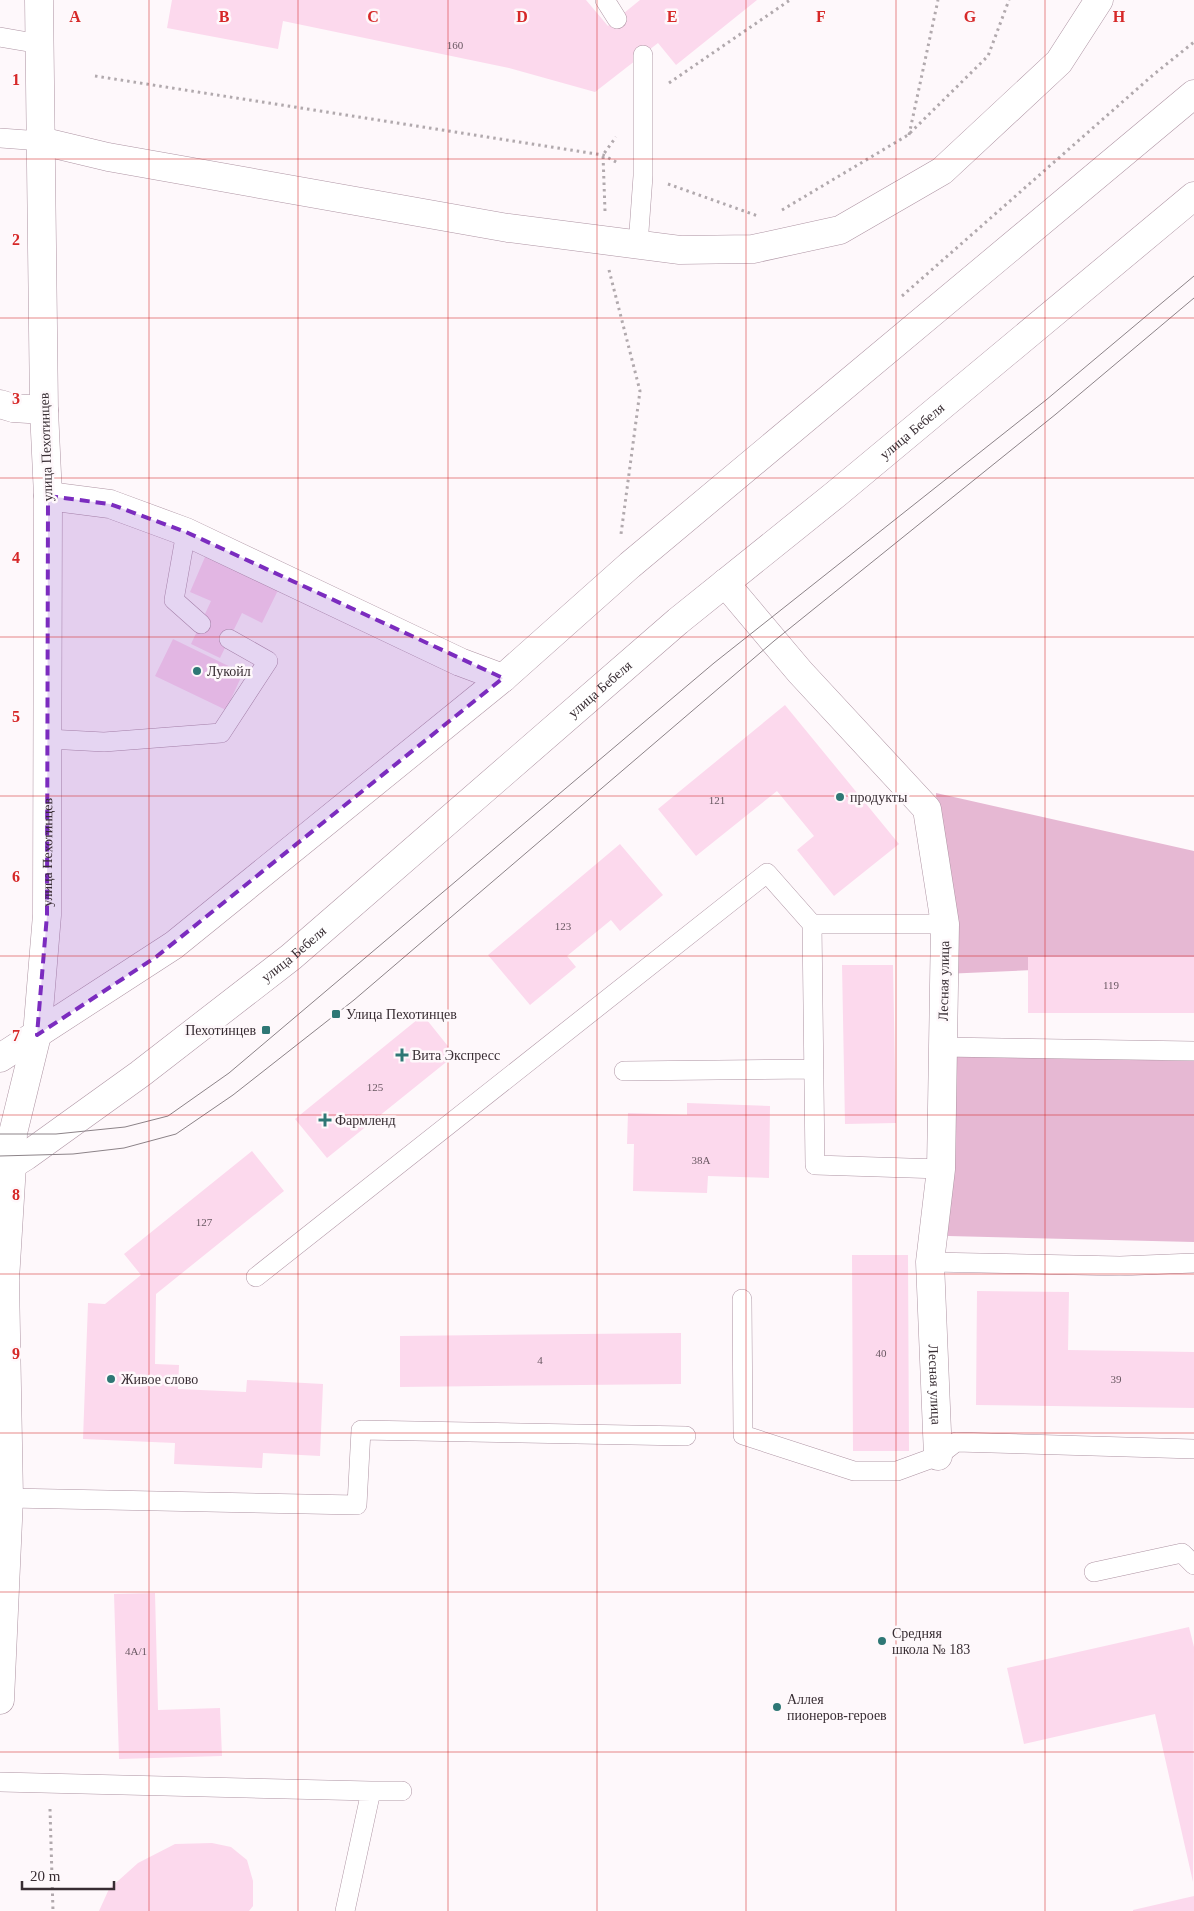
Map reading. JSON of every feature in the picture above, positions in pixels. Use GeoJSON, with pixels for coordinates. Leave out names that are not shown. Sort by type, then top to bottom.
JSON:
{"type":"FeatureCollection","features":[{"type":"Feature","properties":{"kind":"main road","name":"улица Пехотинцев"},"geometry":{"type":"LineString","coordinates":[[0,1700],[9,1498],[5,1280],[6,1168],[37,1035],[47,915],[48,496],[44,410],[39,0]]}},
{"type":"Feature","properties":{"kind":"main road"},"geometry":{"type":"LineString","coordinates":[[40,142],[108,157],[508,228],[680,250],[753,249],[840,230],[942,171],[1059,62],[1097,1]]}},
{"type":"Feature","properties":{"kind":"main road"},"geometry":{"type":"LineString","coordinates":[[0,1058],[174,945],[503,678],[630,565],[1194,94]]}},
{"type":"Feature","properties":{"kind":"main road","name":"улица Бебеля"},"geometry":{"type":"LineString","coordinates":[[6,1168],[140,1074],[291,957],[678,621],[836,494],[1194,196]]}},
{"type":"Feature","properties":{"kind":"main road"},"geometry":{"type":"LineString","coordinates":[[0,404],[13,408],[44,410]]}},
{"type":"Feature","properties":{"kind":"main road"},"geometry":{"type":"LineString","coordinates":[[48,496],[110,504],[186,532],[460,662],[503,678]]}},
{"type":"Feature","properties":{"kind":"main road","name":"Лесная улица"},"geometry":{"type":"LineString","coordinates":[[726,583],[800,672],[927,809],[945,924],[941,1169],[930,1262],[938,1456]]}},
{"type":"Feature","properties":{"kind":"lane"},"geometry":{"type":"LineString","coordinates":[[605,0],[617,19]]}},
{"type":"Feature","properties":{"kind":"lane"},"geometry":{"type":"LineString","coordinates":[[0,37],[40,44]]}},
{"type":"Feature","properties":{"kind":"lane"},"geometry":{"type":"LineString","coordinates":[[638,245],[643,176],[643,55]]}},
{"type":"Feature","properties":{"kind":"lane"},"geometry":{"type":"LineString","coordinates":[[0,138],[40,142]]}},
{"type":"Feature","properties":{"kind":"lane"},"geometry":{"type":"LineString","coordinates":[[186,532],[174,600],[201,624]]}},
{"type":"Feature","properties":{"kind":"lane"},"geometry":{"type":"LineString","coordinates":[[48,739],[104,742],[221,733],[268,661],[229,639]]}},
{"type":"Feature","properties":{"kind":"lane"},"geometry":{"type":"LineString","coordinates":[[256,1277],[767,873],[812,924],[815,1165],[941,1169]]}},
{"type":"Feature","properties":{"kind":"lane"},"geometry":{"type":"LineString","coordinates":[[812,924],[945,924]]}},
{"type":"Feature","properties":{"kind":"lane"},"geometry":{"type":"LineString","coordinates":[[943,1047],[1194,1051]]}},
{"type":"Feature","properties":{"kind":"lane"},"geometry":{"type":"LineString","coordinates":[[624,1071],[814,1069]]}},
{"type":"Feature","properties":{"kind":"lane"},"geometry":{"type":"LineString","coordinates":[[930,1262],[1120,1266],[1194,1263]]}},
{"type":"Feature","properties":{"kind":"lane"},"geometry":{"type":"LineString","coordinates":[[742,1299],[743,1435],[854,1471],[897,1471],[938,1456],[956,1442],[1194,1448]]}},
{"type":"Feature","properties":{"kind":"lane"},"geometry":{"type":"LineString","coordinates":[[9,1498],[357,1506],[361,1430],[686,1436]]}},
{"type":"Feature","properties":{"kind":"lane"},"geometry":{"type":"LineString","coordinates":[[1094,1572],[1182,1553],[1194,1564]]}},
{"type":"Feature","properties":{"kind":"lane"},"geometry":{"type":"LineString","coordinates":[[0,1782],[402,1791]]}},
{"type":"Feature","properties":{"kind":"lane"},"geometry":{"type":"LineString","coordinates":[[345,1911],[371,1791]]}},
{"type":"Feature","properties":{"kind":"path"},"geometry":{"type":"LineString","coordinates":[[627,535],[620,542],[640,391],[608,265],[603,155],[642,102],[790,0]]}},
{"type":"Feature","properties":{"kind":"path"},"geometry":{"type":"LineString","coordinates":[[908,135],[938,0]]}},
{"type":"Feature","properties":{"kind":"path"},"geometry":{"type":"LineString","coordinates":[[775,214],[908,135],[988,56],[1009,0]]}},
{"type":"Feature","properties":{"kind":"path"},"geometry":{"type":"LineString","coordinates":[[901,297],[1146,81],[1194,42]]}},
{"type":"Feature","properties":{"kind":"path"},"geometry":{"type":"LineString","coordinates":[[94,76],[603,155],[643,176],[767,219]]}},
{"type":"Feature","properties":{"kind":"path"},"geometry":{"type":"LineString","coordinates":[[49,1783],[53,1911]]}},
{"type":"Feature","properties":{"kind":"highlighted area"},"geometry":{"type":"Polygon","coordinates":[[[48,496],[110,504],[186,532],[503,678],[156,957],[37,1035],[47,915],[48,496]]]}},
{"type":"Feature","properties":{"kind":"shaded area"},"geometry":{"type":"Polygon","coordinates":[[[936,793],[1194,851],[1194,963],[944,974],[936,793]]]}},
{"type":"Feature","properties":{"kind":"shaded area"},"geometry":{"type":"Polygon","coordinates":[[[943,1055],[1194,1061],[1194,1242],[948,1236],[943,1055]]]}},
{"type":"Feature","properties":{"kind":"building"},"geometry":{"type":"Polygon","coordinates":[[[172,0],[586,0],[608,26],[640,0],[757,0],[676,65],[658,43],[595,92],[509,68],[283,21],[278,49],[167,28],[172,0]]]}},
{"type":"Feature","properties":{"kind":"building"},"geometry":{"type":"Polygon","coordinates":[[[208,550],[282,582],[262,623],[242,613],[220,658],[191,644],[211,601],[190,592],[208,550]]]}},
{"type":"Feature","properties":{"kind":"building"},"geometry":{"type":"Polygon","coordinates":[[[173,639],[243,673],[226,710],[155,676],[173,639]]]}},
{"type":"Feature","properties":{"kind":"building"},"geometry":{"type":"Polygon","coordinates":[[[785,705],[899,844],[834,896],[797,850],[814,836],[777,791],[696,856],[658,809],[785,705]]]}},
{"type":"Feature","properties":{"kind":"building"},"geometry":{"type":"Polygon","coordinates":[[[620,844],[663,895],[620,931],[611,920],[567,956],[576,967],[530,1005],[488,955],[620,844]]]}},
{"type":"Feature","properties":{"kind":"building"},"geometry":{"type":"Polygon","coordinates":[[[1028,957],[1194,957],[1194,1013],[1028,1013],[1028,957]]]}},
{"type":"Feature","properties":{"kind":"building"},"geometry":{"type":"Polygon","coordinates":[[[842,965],[893,965],[896,1123],[845,1124],[842,965]]]}},
{"type":"Feature","properties":{"kind":"building"},"geometry":{"type":"Polygon","coordinates":[[[423,1015],[455,1055],[327,1158],[295,1119],[423,1015]]]}},
{"type":"Feature","properties":{"kind":"building"},"geometry":{"type":"Polygon","coordinates":[[[687,1103],[770,1106],[769,1178],[708,1176],[707,1193],[633,1191],[634,1144],[627,1144],[628,1113],[687,1115],[687,1103]]]}},
{"type":"Feature","properties":{"kind":"building"},"geometry":{"type":"Polygon","coordinates":[[[252,1151],[284,1191],[156,1294],[155,1364],[179,1365],[178,1389],[246,1392],[247,1380],[323,1384],[320,1456],[263,1453],[262,1468],[174,1464],[175,1443],[83,1439],[88,1303],[105,1304],[141,1275],[124,1254],[252,1151]]]}},
{"type":"Feature","properties":{"kind":"building"},"geometry":{"type":"Polygon","coordinates":[[[852,1255],[908,1255],[909,1451],[853,1451],[852,1255]]]}},
{"type":"Feature","properties":{"kind":"building"},"geometry":{"type":"Polygon","coordinates":[[[977,1291],[1069,1292],[1068,1350],[1194,1352],[1194,1408],[976,1405],[977,1291]]]}},
{"type":"Feature","properties":{"kind":"building"},"geometry":{"type":"Polygon","coordinates":[[[681,1333],[681,1384],[400,1387],[400,1336],[681,1333]]]}},
{"type":"Feature","properties":{"kind":"building"},"geometry":{"type":"Polygon","coordinates":[[[155,1593],[158,1710],[220,1708],[222,1756],[119,1759],[114,1594],[155,1593]]]}},
{"type":"Feature","properties":{"kind":"building"},"geometry":{"type":"Polygon","coordinates":[[[1189,1627],[1194,1647],[1193,1882],[1155,1714],[1024,1744],[1007,1668],[1189,1627]]]}},
{"type":"Feature","properties":{"kind":"building"},"geometry":{"type":"Polygon","coordinates":[[[212,1843],[231,1847],[247,1860],[253,1881],[253,1906],[249,1911],[99,1911],[109,1889],[138,1863],[175,1844],[212,1843]]]}},
{"type":"Feature","properties":{"kind":"building"},"geometry":{"type":"Polygon","coordinates":[[[1194,1896],[1194,1911],[1133,1911],[1133,1910],[1194,1896]]]}},
{"type":"Feature","properties":{"kind":"tram line"},"geometry":{"type":"LineString","coordinates":[[0,1134],[56,1134],[125,1127],[168,1116],[229,1073],[714,663],[1046,400],[1194,276]]}},
{"type":"Feature","properties":{"kind":"tram line"},"geometry":{"type":"LineString","coordinates":[[0,1156],[73,1154],[124,1148],[176,1134],[233,1095],[354,1000],[774,641],[1056,414],[1194,298]]}},
{"type":"Feature","properties":{"kind":"place","name":"Лукойл"},"geometry":{"type":"Point","coordinates":[197,671]}},
{"type":"Feature","properties":{"kind":"place","name":"продукты"},"geometry":{"type":"Point","coordinates":[840,797]}},
{"type":"Feature","properties":{"kind":"place","name":"Улица Пехотинцев"},"geometry":{"type":"Point","coordinates":[336,1014]}},
{"type":"Feature","properties":{"kind":"place","name":"Пехотинцев"},"geometry":{"type":"Point","coordinates":[266,1030]}},
{"type":"Feature","properties":{"kind":"place","name":"Вита Экспресс"},"geometry":{"type":"Point","coordinates":[402,1055]}},
{"type":"Feature","properties":{"kind":"place","name":"Фармленд"},"geometry":{"type":"Point","coordinates":[325,1120]}},
{"type":"Feature","properties":{"kind":"place","name":"Живое слово"},"geometry":{"type":"Point","coordinates":[111,1379]}},
{"type":"Feature","properties":{"kind":"place","name":"Средняя школа № 183"},"geometry":{"type":"Point","coordinates":[882,1641]}},
{"type":"Feature","properties":{"kind":"place","name":"Аллея пионеров-героев"},"geometry":{"type":"Point","coordinates":[777,1707]}}]}
